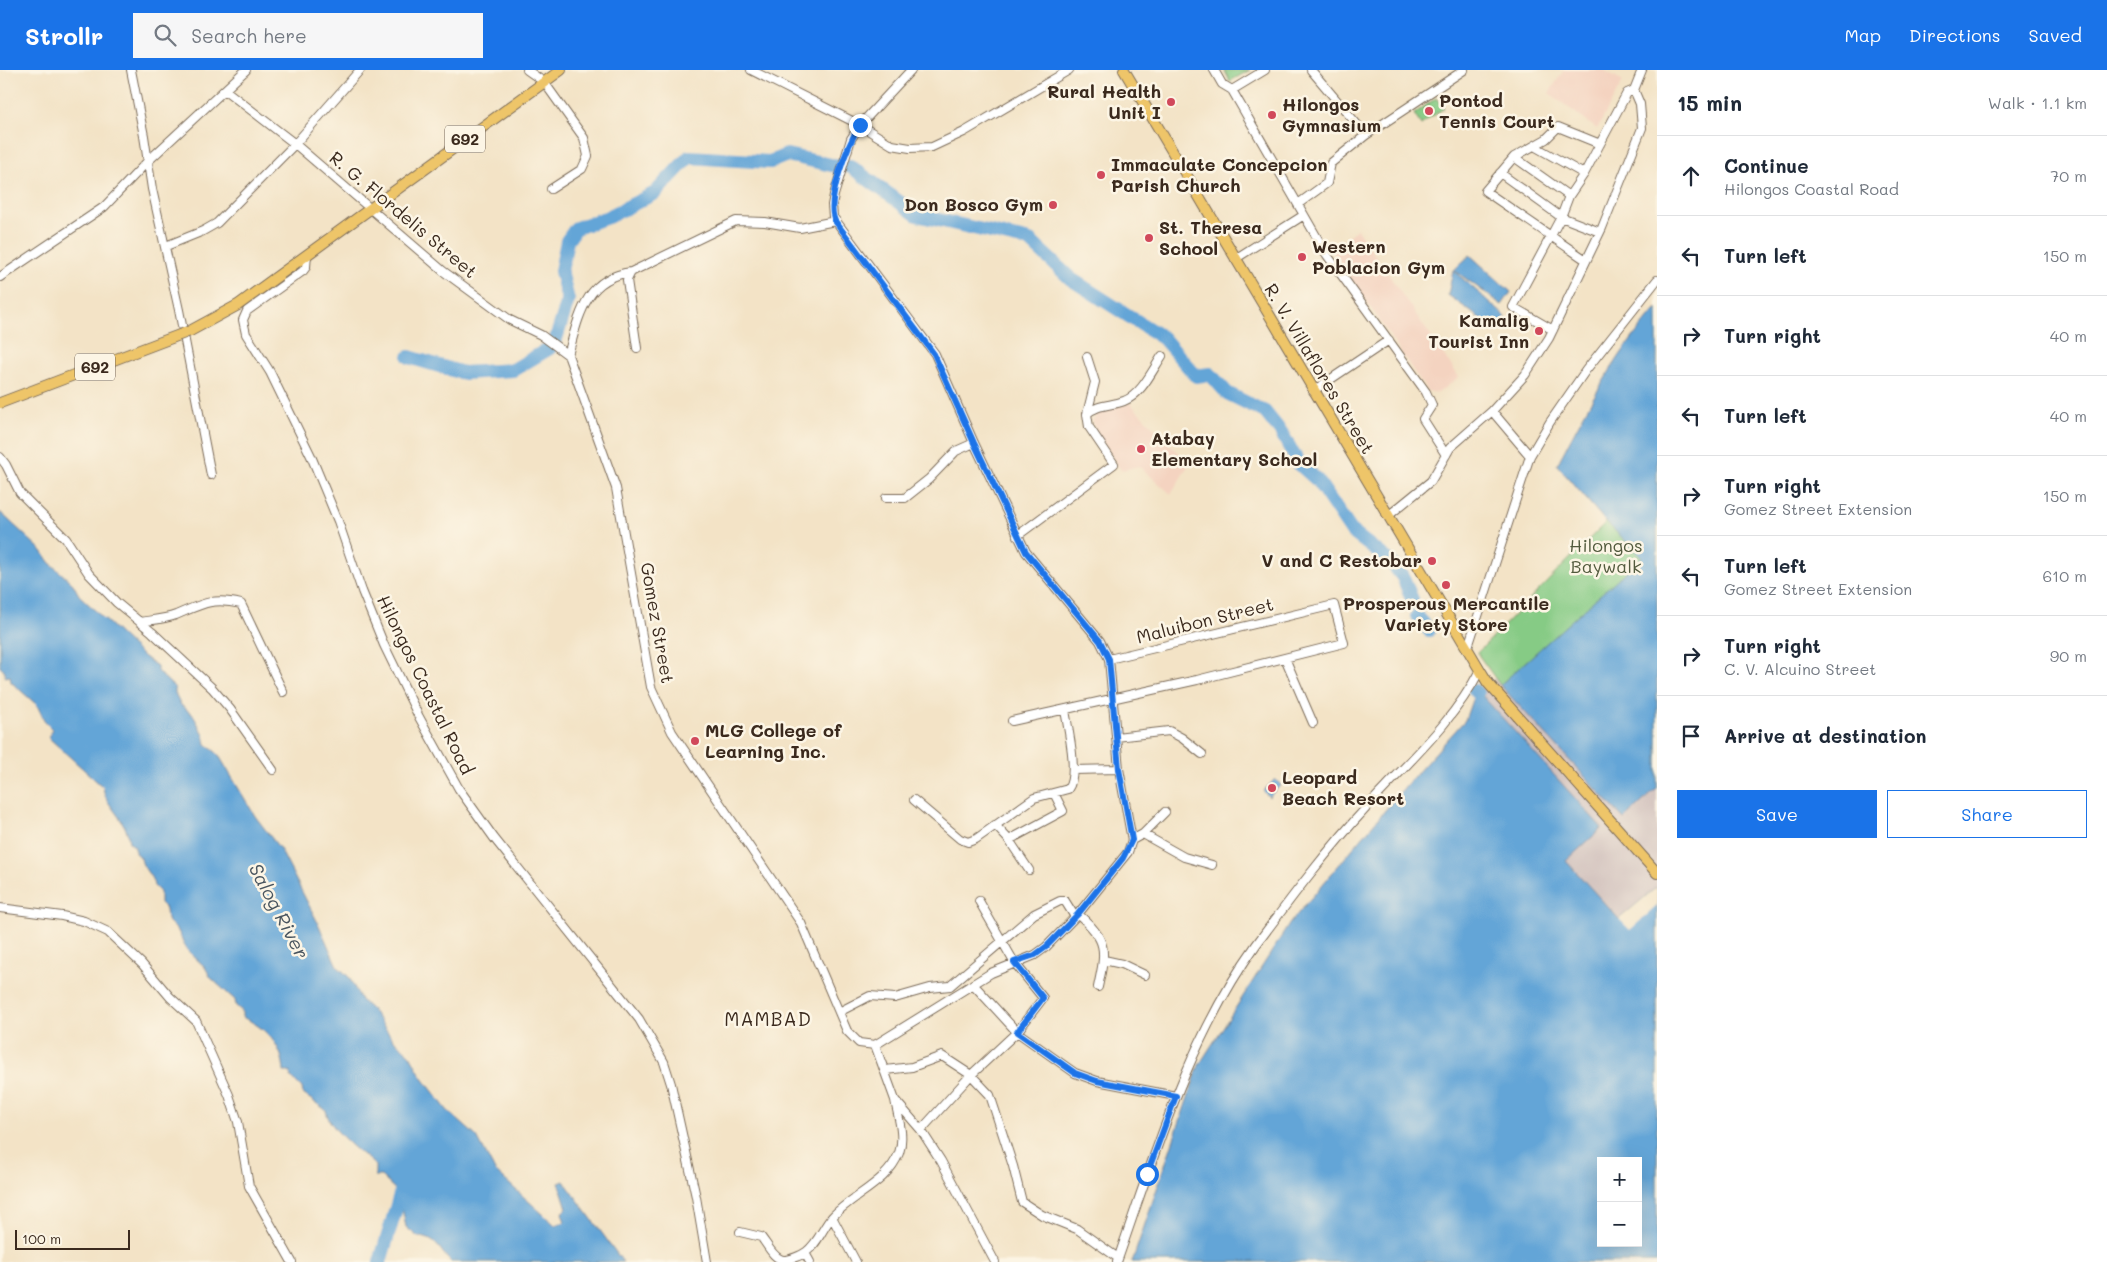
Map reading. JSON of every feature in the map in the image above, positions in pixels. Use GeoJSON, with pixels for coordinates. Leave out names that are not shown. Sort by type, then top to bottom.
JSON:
{"type":"FeatureCollection","features":[{"type":"Feature","properties":{"kind":"main road","name":"692"},"geometry":{"type":"LineString","coordinates":[[0,403],[190,331],[238,305],[561,70]]}},
{"type":"Feature","properties":{"kind":"main road","name":"R. V. Villaflores Street"},"geometry":{"type":"LineString","coordinates":[[1124,70],[1235,260],[1488,683],[1657,873]]}},
{"type":"Feature","properties":{"kind":"street"},"geometry":{"type":"LineString","coordinates":[[131,70],[147,162],[166,246],[211,475]]}},
{"type":"Feature","properties":{"kind":"street"},"geometry":{"type":"LineString","coordinates":[[0,277],[104,207],[147,162],[246,70]]}},
{"type":"Feature","properties":{"kind":"street"},"geometry":{"type":"LineString","coordinates":[[166,246],[203,231],[217,223],[296,144],[360,70]]}},
{"type":"Feature","properties":{"kind":"street"},"geometry":{"type":"LineString","coordinates":[[527,70],[544,82],[584,138],[588,156],[582,169],[551,190]]}},
{"type":"Feature","properties":{"kind":"street"},"geometry":{"type":"LineString","coordinates":[[751,70],[860,125],[892,146],[910,148],[932,147],[964,132],[1069,70]]}},
{"type":"Feature","properties":{"kind":"street"},"geometry":{"type":"LineString","coordinates":[[740,1232],[761,1237],[776,1260],[784,1260],[805,1253],[823,1233],[832,1217],[887,1173],[895,1163],[900,1150],[901,1136],[895,1100],[875,1045],[1004,966],[1035,955],[1046,947],[1076,916],[1128,852],[1132,840],[1119,769],[1109,659],[1100,641],[1026,552],[934,354],[835,221],[832,205],[851,140],[860,125],[911,70]]}},
{"type":"Feature","properties":{"kind":"street"},"geometry":{"type":"LineString","coordinates":[[1214,70],[1222,84],[1232,90],[1326,254],[1426,392],[1432,406],[1423,419],[1446,455]]}},
{"type":"Feature","properties":{"kind":"street"},"geometry":{"type":"LineString","coordinates":[[1232,90],[1265,70]]}},
{"type":"Feature","properties":{"kind":"street"},"geometry":{"type":"LineString","coordinates":[[1311,70],[1366,135]]}},
{"type":"Feature","properties":{"kind":"street"},"geometry":{"type":"LineString","coordinates":[[1298,204],[1327,183],[1331,164],[1366,135],[1464,70]]}},
{"type":"Feature","properties":{"kind":"street"},"geometry":{"type":"LineString","coordinates":[[1388,516],[1431,480],[1450,448],[1492,411],[1525,375],[1553,330],[1600,232],[1642,128],[1640,104],[1634,90],[1642,70]]}},
{"type":"Feature","properties":{"kind":"street","name":"R. G. Flordelis Street"},"geometry":{"type":"LineString","coordinates":[[226,90],[296,144],[443,271],[510,320],[541,335],[568,354]]}},
{"type":"Feature","properties":{"kind":"street"},"geometry":{"type":"LineString","coordinates":[[1553,330],[1513,308],[1561,217],[1569,196],[1584,174],[1627,92],[1634,90]]}},
{"type":"Feature","properties":{"kind":"street"},"geometry":{"type":"LineString","coordinates":[[1586,260],[1485,191],[1514,157],[1546,138],[1558,127],[1600,144]]}},
{"type":"Feature","properties":{"kind":"street"},"geometry":{"type":"LineString","coordinates":[[1534,146],[1584,174]]}},
{"type":"Feature","properties":{"kind":"street"},"geometry":{"type":"LineString","coordinates":[[1514,157],[1569,196]]}},
{"type":"Feature","properties":{"kind":"street"},"geometry":{"type":"LineString","coordinates":[[1500,173],[1561,217],[1600,232]]}},
{"type":"Feature","properties":{"kind":"street"},"geometry":{"type":"LineString","coordinates":[[1235,260],[1304,215]]}},
{"type":"Feature","properties":{"kind":"street"},"geometry":{"type":"LineString","coordinates":[[568,354],[579,316],[592,291],[614,274],[631,272],[736,221],[765,222],[800,228],[835,221]]}},
{"type":"Feature","properties":{"kind":"street","name":"Hilongos Coastal Road"},"geometry":{"type":"LineString","coordinates":[[306,256],[306,267],[303,271],[247,311],[243,320],[246,334],[270,372],[296,422],[338,521],[362,591],[384,645],[419,717],[459,789],[494,838],[640,1019],[664,1062],[671,1084],[696,1197],[708,1262]]}},
{"type":"Feature","properties":{"kind":"street"},"geometry":{"type":"LineString","coordinates":[[631,272],[627,280],[637,348]]}},
{"type":"Feature","properties":{"kind":"street"},"geometry":{"type":"LineString","coordinates":[[1467,650],[1530,456],[1550,422],[1586,370],[1657,280]]}},
{"type":"Feature","properties":{"kind":"street"},"geometry":{"type":"LineString","coordinates":[[1313,391],[1389,340]]}},
{"type":"Feature","properties":{"kind":"street","name":"Gomez Street"},"geometry":{"type":"LineString","coordinates":[[568,354],[616,488],[651,687],[672,732],[801,923],[847,1031],[858,1043],[875,1045]]}},
{"type":"Feature","properties":{"kind":"street"},"geometry":{"type":"LineString","coordinates":[[1087,414],[1099,406],[1129,398],[1146,380],[1162,356]]}},
{"type":"Feature","properties":{"kind":"street"},"geometry":{"type":"LineString","coordinates":[[1017,536],[1114,464],[1089,427],[1087,414],[1095,382],[1087,357]]}},
{"type":"Feature","properties":{"kind":"street"},"geometry":{"type":"LineString","coordinates":[[1492,411],[1530,456]]}},
{"type":"Feature","properties":{"kind":"street"},"geometry":{"type":"LineString","coordinates":[[886,498],[905,498],[929,479],[956,451],[974,443]]}},
{"type":"Feature","properties":{"kind":"street"},"geometry":{"type":"LineString","coordinates":[[0,457],[20,493],[66,539],[89,574],[117,603],[212,688],[230,709],[273,770]]}},
{"type":"Feature","properties":{"kind":"street"},"geometry":{"type":"LineString","coordinates":[[140,622],[175,615],[201,603],[216,600],[241,604],[284,692]]}},
{"type":"Feature","properties":{"kind":"street","name":"Maluibon Street"},"geometry":{"type":"LineString","coordinates":[[1109,659],[1334,605],[1344,643],[1285,658]]}},
{"type":"Feature","properties":{"kind":"street"},"geometry":{"type":"LineString","coordinates":[[1012,721],[1285,658],[1313,723]]}},
{"type":"Feature","properties":{"kind":"street"},"geometry":{"type":"LineString","coordinates":[[885,1070],[912,1068],[942,1056],[971,1075],[990,1095],[1014,1166],[1022,1202],[1042,1215],[1078,1229],[1117,1260],[1176,1096],[1211,1018],[1256,946],[1329,851],[1455,711],[1480,670]]}},
{"type":"Feature","properties":{"kind":"street"},"geometry":{"type":"LineString","coordinates":[[914,800],[965,841],[972,841],[1034,798],[1068,789],[1071,785],[1073,770],[1066,710]]}},
{"type":"Feature","properties":{"kind":"street"},"geometry":{"type":"LineString","coordinates":[[1116,737],[1169,732],[1182,738],[1202,754]]}},
{"type":"Feature","properties":{"kind":"street"},"geometry":{"type":"LineString","coordinates":[[1073,770],[1119,769]]}},
{"type":"Feature","properties":{"kind":"street"},"geometry":{"type":"LineString","coordinates":[[1009,840],[1063,811],[1054,793]]}},
{"type":"Feature","properties":{"kind":"street"},"geometry":{"type":"LineString","coordinates":[[1132,840],[1143,834],[1165,812]]}},
{"type":"Feature","properties":{"kind":"street"},"geometry":{"type":"LineString","coordinates":[[995,825],[1009,840],[1029,870]]}},
{"type":"Feature","properties":{"kind":"street"},"geometry":{"type":"LineString","coordinates":[[1143,834],[1184,857],[1212,866]]}},
{"type":"Feature","properties":{"kind":"street"},"geometry":{"type":"LineString","coordinates":[[921,1130],[971,1075],[1017,1032],[1043,998],[1014,962],[979,901]]}},
{"type":"Feature","properties":{"kind":"street"},"geometry":{"type":"LineString","coordinates":[[839,1012],[870,996],[895,998],[930,988],[950,986],[1034,914],[1060,901],[1065,901],[1076,916],[1096,930],[1102,943],[1104,960],[1098,987]]}},
{"type":"Feature","properties":{"kind":"street"},"geometry":{"type":"LineString","coordinates":[[0,908],[62,916],[84,921],[108,932],[142,964],[170,997],[196,1020],[229,1095],[238,1122],[249,1186],[292,1262]]}},
{"type":"Feature","properties":{"kind":"street"},"geometry":{"type":"LineString","coordinates":[[1104,960],[1122,964],[1145,975]]}},
{"type":"Feature","properties":{"kind":"street"},"geometry":{"type":"LineString","coordinates":[[973,984],[1017,1032],[1075,1073],[1097,1081],[1176,1096]]}},
{"type":"Feature","properties":{"kind":"street"},"geometry":{"type":"LineString","coordinates":[[895,1100],[921,1130],[941,1161],[995,1262]]}},
{"type":"Feature","properties":{"kind":"street"},"geometry":{"type":"LineString","coordinates":[[832,1217],[856,1262]]}},
{"type":"Feature","properties":{"kind":"street"},"geometry":{"type":"LineString","coordinates":[[805,1253],[810,1262]]}},
{"type":"Feature","properties":{"kind":"shaded area"},"geometry":{"type":"Polygon","coordinates":[[[1564,70],[1604,70],[1623,81],[1597,129],[1549,93],[1564,70]]]}},
{"type":"Feature","properties":{"kind":"shaded area"},"geometry":{"type":"Polygon","coordinates":[[[1357,229],[1459,377],[1438,393],[1427,391],[1331,249],[1357,229]]]}},
{"type":"Feature","properties":{"kind":"shaded area","name":"Atabay Elementary School"},"geometry":{"type":"Polygon","coordinates":[[[1130,403],[1189,464],[1171,494],[1139,466],[1121,470],[1097,434],[1092,421],[1102,409],[1130,403]]]}},
{"type":"Feature","properties":{"kind":"shaded area"},"geometry":{"type":"Polygon","coordinates":[[[1494,678],[1625,818],[1657,788],[1657,906],[1630,930],[1566,861],[1601,827],[1478,691],[1494,678]]]}},
{"type":"Feature","properties":{"kind":"green space"},"geometry":{"type":"Polygon","coordinates":[[[1224,70],[1250,70],[1230,81],[1224,70]]]}},
{"type":"Feature","properties":{"kind":"green space","name":"Pontod Tennis Court"},"geometry":{"type":"Polygon","coordinates":[[[1436,98],[1444,108],[1421,125],[1414,114],[1436,98]]]}},
{"type":"Feature","properties":{"kind":"green space","name":"Hilongos Baywalk"},"geometry":{"type":"Polygon","coordinates":[[[1606,522],[1643,557],[1500,685],[1477,653],[1606,522]]]}},
{"type":"Feature","properties":{"kind":"water"},"geometry":{"type":"Polygon","coordinates":[[[1470,255],[1511,292],[1502,305],[1454,270],[1470,255]]]}},
{"type":"Feature","properties":{"kind":"water"},"geometry":{"type":"Polygon","coordinates":[[[1453,270],[1506,317],[1496,330],[1448,295],[1453,270]]]}},
{"type":"Feature","properties":{"kind":"water"},"geometry":{"type":"Polygon","coordinates":[[[1657,308],[1657,788],[1624,819],[1500,685],[1642,557],[1606,522],[1557,465],[1590,403],[1628,344],[1657,308]]]}},
{"type":"Feature","properties":{"kind":"water","name":"Salog River"},"geometry":{"type":"Polygon","coordinates":[[[0,512],[42,551],[49,562],[73,584],[79,595],[144,657],[157,666],[157,671],[175,688],[175,693],[181,705],[193,715],[204,735],[206,744],[218,754],[255,816],[280,849],[317,921],[337,966],[349,977],[361,1000],[373,1011],[392,1038],[410,1055],[422,1077],[447,1110],[477,1137],[495,1171],[555,1225],[565,1222],[562,1213],[567,1208],[559,1183],[564,1181],[623,1262],[451,1262],[438,1246],[430,1240],[418,1237],[406,1227],[399,1193],[381,1176],[375,1176],[375,1165],[338,1132],[332,1125],[326,1110],[303,1094],[302,1088],[291,1077],[290,1072],[284,1072],[280,1053],[271,1038],[258,1026],[242,1017],[242,1011],[236,1006],[235,1000],[211,978],[205,967],[187,950],[178,931],[167,920],[166,909],[160,903],[160,892],[154,886],[141,858],[135,853],[135,847],[129,842],[125,826],[107,800],[103,787],[49,738],[52,729],[45,722],[37,705],[11,682],[10,676],[5,677],[5,671],[0,667],[0,512]]]}},
{"type":"Feature","properties":{"kind":"water"},"geometry":{"type":"Polygon","coordinates":[[[1478,691],[1602,828],[1566,861],[1619,919],[1657,887],[1657,1262],[1132,1262],[1199,1065],[1290,923],[1408,783],[1465,720],[1472,700],[1478,691]]]}},
{"type":"Feature","properties":{"kind":"water","name":"Leopard Beach Resort"},"geometry":{"type":"Polygon","coordinates":[[[1275,779],[1281,785],[1269,797],[1263,791],[1275,779]]]}},
{"type":"Feature","properties":{"kind":"pier"},"geometry":{"type":"Polygon","coordinates":[[[1657,887],[1657,906],[1630,930],[1619,919],[1657,887]]]}},
{"type":"Feature","properties":{"kind":"waterway"},"geometry":{"type":"LineString","coordinates":[[555,342],[568,300],[561,271],[567,241],[576,228],[608,217],[655,193],[689,157],[770,162],[787,155],[831,165],[850,166],[917,215],[1030,241],[1071,279],[1163,338],[1196,376],[1210,374],[1227,393],[1265,412],[1281,432],[1299,464],[1317,480],[1352,532],[1390,561],[1403,577],[1413,602]]}},
{"type":"Feature","properties":{"kind":"waterway"},"geometry":{"type":"LineString","coordinates":[[409,357],[463,373],[513,370],[550,348]]}},
{"type":"Feature","properties":{"kind":"waterway"},"geometry":{"type":"LineString","coordinates":[[1417,616],[1429,630]]}},
{"type":"Feature","properties":{"kind":"waterway"},"geometry":{"type":"LineString","coordinates":[[380,1262],[405,1178]]}},
{"type":"Feature","properties":{"kind":"place","name":"Rural Health Unit I"},"geometry":{"type":"Point","coordinates":[1171,102]}},
{"type":"Feature","properties":{"kind":"place","name":"Pontod Tennis Court"},"geometry":{"type":"Point","coordinates":[1429,111]}},
{"type":"Feature","properties":{"kind":"place","name":"Hilongos Gymnasium"},"geometry":{"type":"Point","coordinates":[1272,115]}},
{"type":"Feature","properties":{"kind":"place","name":"Immaculate Concepcion Parish Church"},"geometry":{"type":"Point","coordinates":[1101,175]}},
{"type":"Feature","properties":{"kind":"place","name":"Don Bosco Gym"},"geometry":{"type":"Point","coordinates":[1053,205]}},
{"type":"Feature","properties":{"kind":"place","name":"St. Theresa School"},"geometry":{"type":"Point","coordinates":[1149,238]}},
{"type":"Feature","properties":{"kind":"place","name":"Western Poblacion Gym"},"geometry":{"type":"Point","coordinates":[1302,257]}},
{"type":"Feature","properties":{"kind":"place","name":"Kamalig Tourist Inn"},"geometry":{"type":"Point","coordinates":[1539,331]}},
{"type":"Feature","properties":{"kind":"place","name":"Atabay Elementary School"},"geometry":{"type":"Point","coordinates":[1141,449]}},
{"type":"Feature","properties":{"kind":"place","name":"V and C Restobar"},"geometry":{"type":"Point","coordinates":[1432,561]}},
{"type":"Feature","properties":{"kind":"place","name":"Prosperous Mercantile Variety Store"},"geometry":{"type":"Point","coordinates":[1446,585]}},
{"type":"Feature","properties":{"kind":"place","name":"MLG College of Learning Inc."},"geometry":{"type":"Point","coordinates":[695,741]}},
{"type":"Feature","properties":{"kind":"place","name":"Leopard Beach Resort"},"geometry":{"type":"Point","coordinates":[1272,788]}},
{"type":"Feature","properties":{"kind":"district","name":"MAMBAD"},"geometry":{"type":"Point","coordinates":[768,1019]}},
{"type":"Feature","properties":{"kind":"route"},"geometry":{"type":"LineString","coordinates":[[860,125],[851,140],[834,195],[832,205],[833,217],[841,231],[934,354],[1026,552],[1100,641],[1109,659],[1119,769],[1132,840],[1128,852],[1078,914],[1046,947],[1035,955],[1014,962],[1043,998],[1017,1032],[1075,1073],[1097,1081],[1176,1096],[1147,1174]]}}]}
